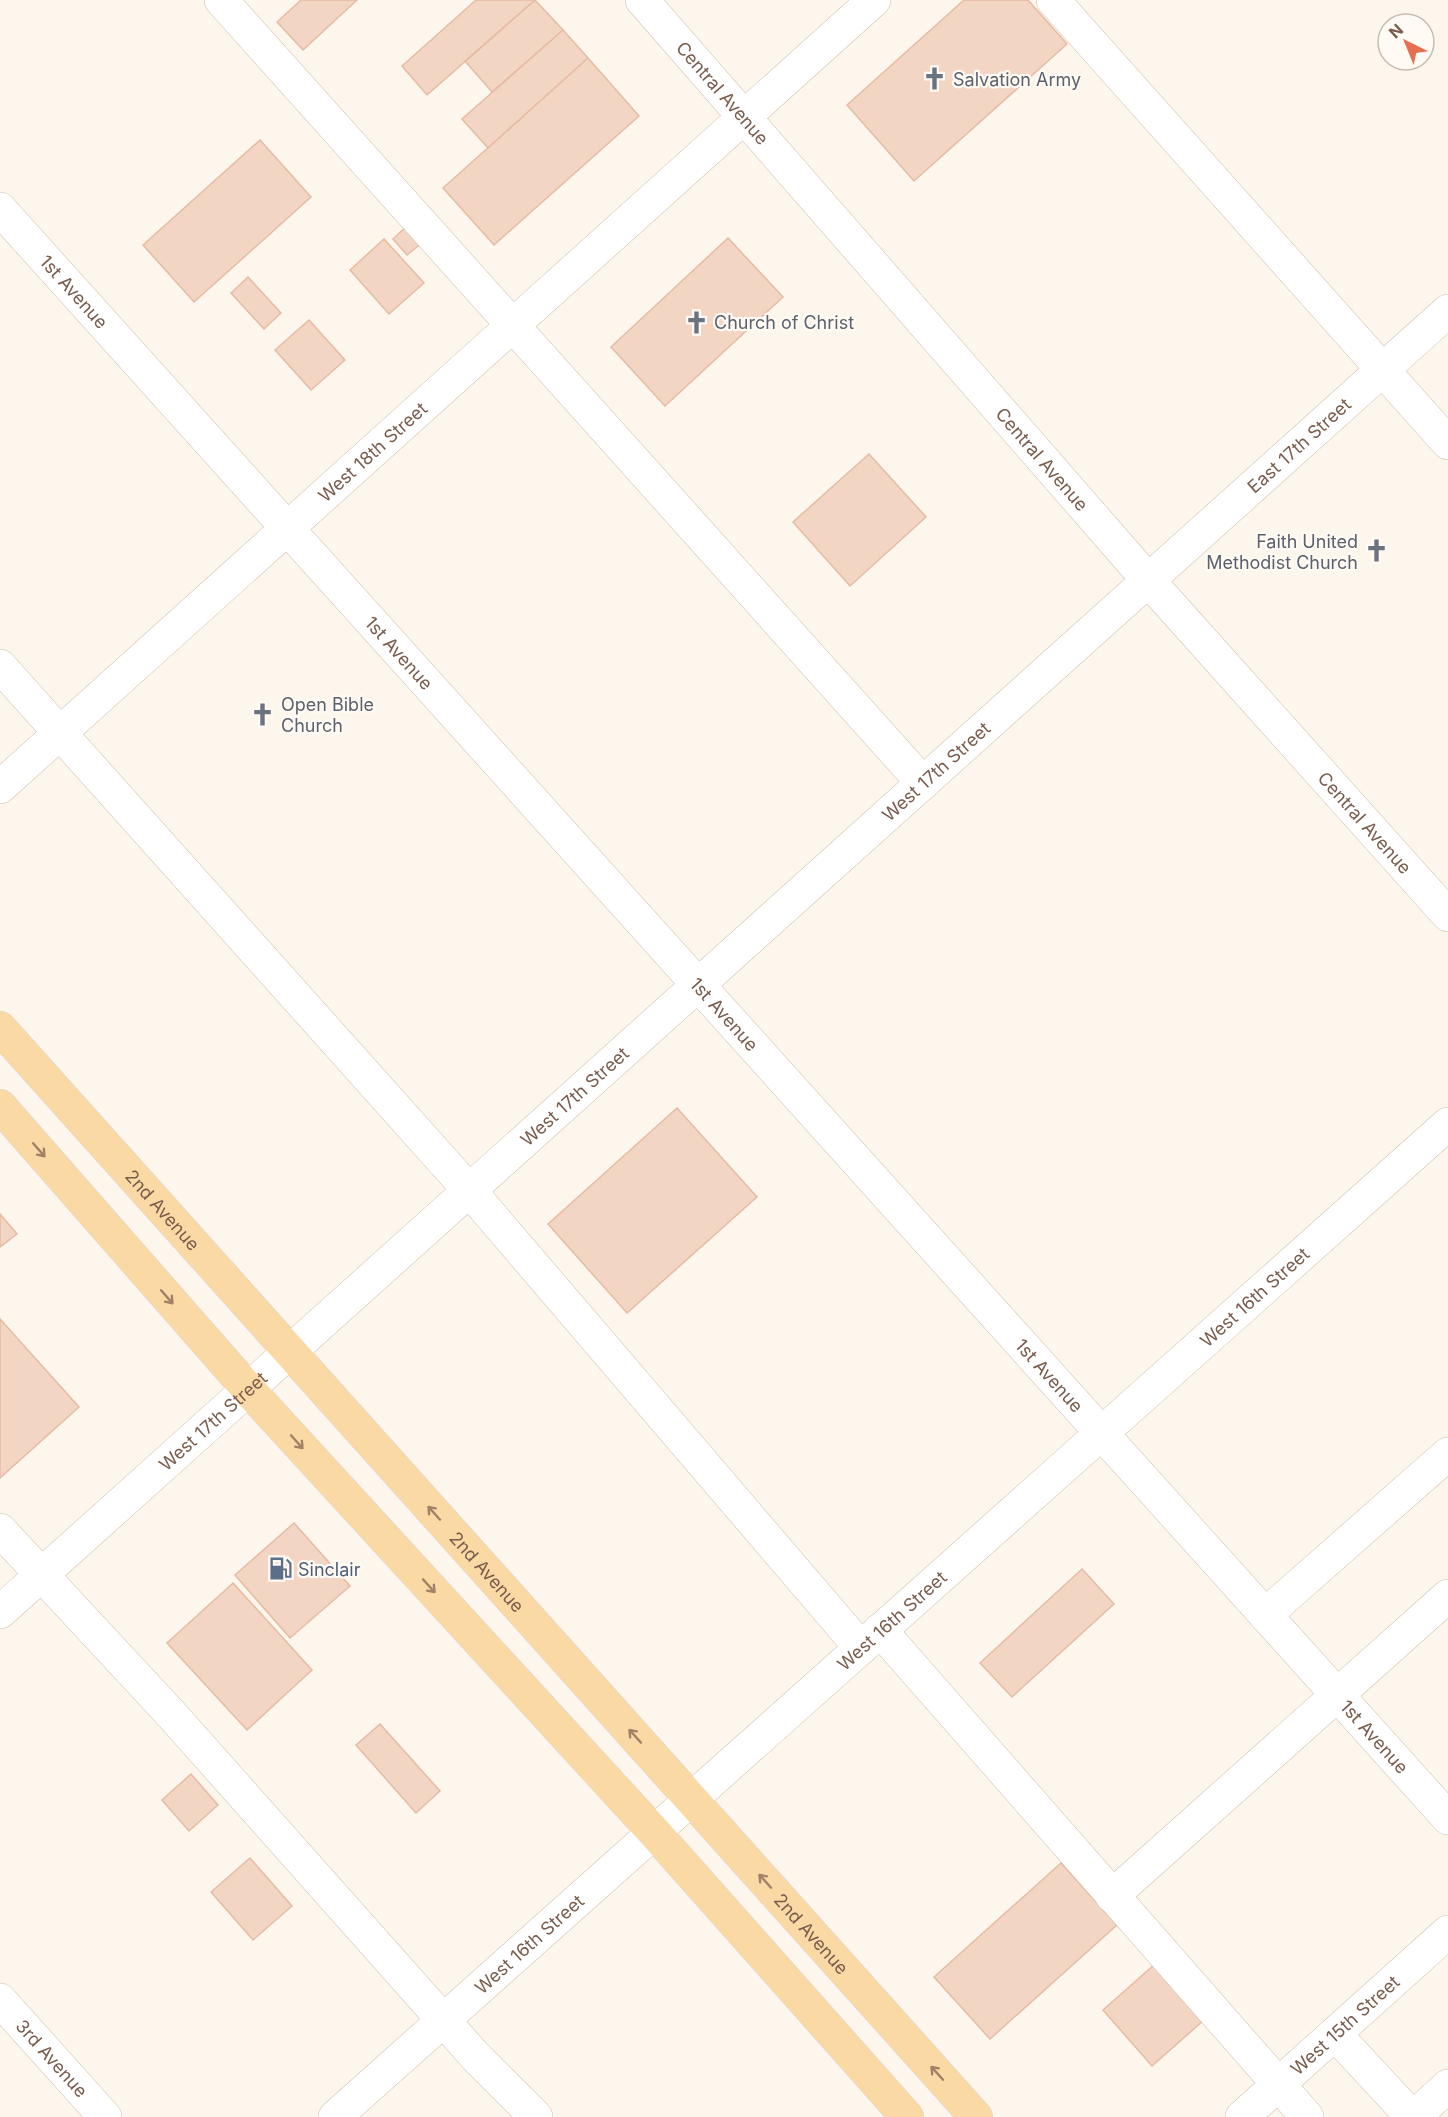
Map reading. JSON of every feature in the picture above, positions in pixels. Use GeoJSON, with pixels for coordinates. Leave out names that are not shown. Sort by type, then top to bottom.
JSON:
{"type":"FeatureCollection","features":[{"type":"Feature","properties":{"kind":"main road","name":"2nd Avenue"},"geometry":{"type":"LineString","coordinates":[[0,1028],[976,2117]]}},
{"type":"Feature","properties":{"kind":"main road"},"geometry":{"type":"LineString","coordinates":[[0,1106],[248,1389],[654,1832],[898,2114]]}},
{"type":"Feature","properties":{"kind":"street"},"geometry":{"type":"LineString","coordinates":[[221,0],[923,783]]}},
{"type":"Feature","properties":{"kind":"street","name":"Central Avenue"},"geometry":{"type":"LineString","coordinates":[[642,0],[1148,580],[1448,915]]}},
{"type":"Feature","properties":{"kind":"street","name":"West 18th Street"},"geometry":{"type":"LineString","coordinates":[[0,787],[874,0]]}},
{"type":"Feature","properties":{"kind":"street"},"geometry":{"type":"LineString","coordinates":[[1053,0],[1448,443]]}},
{"type":"Feature","properties":{"kind":"street","name":"1st Avenue"},"geometry":{"type":"LineString","coordinates":[[0,209],[1448,1818]]}},
{"type":"Feature","properties":{"kind":"street","name":"East 17th Street"},"geometry":{"type":"LineString","coordinates":[[1148,580],[1448,310]]}},
{"type":"Feature","properties":{"kind":"street","name":"West 17th Street"},"geometry":{"type":"LineString","coordinates":[[0,1612],[1148,580]]}},
{"type":"Feature","properties":{"kind":"street"},"geometry":{"type":"LineString","coordinates":[[0,666],[871,1639],[1112,1896],[1307,2117]]}},
{"type":"Feature","properties":{"kind":"street","name":"West 16th Street"},"geometry":{"type":"LineString","coordinates":[[335,2117],[1448,1124]]}},
{"type":"Feature","properties":{"kind":"street"},"geometry":{"type":"LineString","coordinates":[[1265,1615],[1448,1454]]}},
{"type":"Feature","properties":{"kind":"street"},"geometry":{"type":"LineString","coordinates":[[0,1530],[172,1715],[443,2021],[536,2117]]}},
{"type":"Feature","properties":{"kind":"street"},"geometry":{"type":"LineString","coordinates":[[1112,1896],[1448,1596]]}},
{"type":"Feature","properties":{"kind":"street","name":"West 15th Street"},"geometry":{"type":"LineString","coordinates":[[1242,2117],[1448,1932]]}},
{"type":"Feature","properties":{"kind":"street","name":"3rd Avenue"},"geometry":{"type":"LineString","coordinates":[[0,2000],[105,2117]]}},
{"type":"Feature","properties":{"kind":"street"},"geometry":{"type":"LineString","coordinates":[[1335,2034],[1413,2117],[1448,2086]]}},
{"type":"Feature","properties":{"kind":"building"},"geometry":{"type":"Polygon","coordinates":[[[301,0],[357,0],[303,50],[277,22],[301,0]]]}},
{"type":"Feature","properties":{"kind":"building"},"geometry":{"type":"Polygon","coordinates":[[[476,0],[535,0],[427,95],[402,66],[476,0]]]}},
{"type":"Feature","properties":{"kind":"building"},"geometry":{"type":"Polygon","coordinates":[[[535,0],[563,30],[492,92],[465,61],[535,0]]]}},
{"type":"Feature","properties":{"kind":"building"},"geometry":{"type":"Polygon","coordinates":[[[964,0],[1028,0],[1067,44],[914,181],[847,105],[964,0]]]}},
{"type":"Feature","properties":{"kind":"building"},"geometry":{"type":"Polygon","coordinates":[[[563,30],[588,58],[488,148],[462,119],[563,30]]]}},
{"type":"Feature","properties":{"kind":"building"},"geometry":{"type":"Polygon","coordinates":[[[588,58],[639,116],[494,245],[443,188],[588,58]]]}},
{"type":"Feature","properties":{"kind":"building"},"geometry":{"type":"Polygon","coordinates":[[[260,140],[311,197],[194,302],[143,245],[260,140]]]}},
{"type":"Feature","properties":{"kind":"building"},"geometry":{"type":"Polygon","coordinates":[[[408,225],[423,242],[407,255],[393,239],[408,225]]]}},
{"type":"Feature","properties":{"kind":"building"},"geometry":{"type":"Polygon","coordinates":[[[728,238],[783,297],[665,406],[611,347],[728,238]]]}},
{"type":"Feature","properties":{"kind":"building"},"geometry":{"type":"Polygon","coordinates":[[[384,239],[424,283],[389,314],[350,270],[384,239]]]}},
{"type":"Feature","properties":{"kind":"building"},"geometry":{"type":"Polygon","coordinates":[[[248,277],[281,313],[264,329],[231,293],[248,277]]]}},
{"type":"Feature","properties":{"kind":"building"},"geometry":{"type":"Polygon","coordinates":[[[309,320],[345,360],[311,390],[275,350],[309,320]]]}},
{"type":"Feature","properties":{"kind":"building"},"geometry":{"type":"Polygon","coordinates":[[[869,454],[926,517],[850,586],[793,522],[869,454]]]}},
{"type":"Feature","properties":{"kind":"building"},"geometry":{"type":"Polygon","coordinates":[[[677,1108],[757,1197],[627,1313],[548,1224],[677,1108]]]}},
{"type":"Feature","properties":{"kind":"building"},"geometry":{"type":"Polygon","coordinates":[[[0,1214],[17,1234],[0,1247],[0,1214]]]}},
{"type":"Feature","properties":{"kind":"building"},"geometry":{"type":"Polygon","coordinates":[[[0,1319],[79,1407],[0,1478],[0,1319]]]}},
{"type":"Feature","properties":{"kind":"building"},"geometry":{"type":"Polygon","coordinates":[[[294,1523],[350,1586],[290,1638],[235,1575],[294,1523]]]}},
{"type":"Feature","properties":{"kind":"building"},"geometry":{"type":"Polygon","coordinates":[[[1082,1569],[1114,1604],[1012,1697],[980,1663],[1082,1569]]]}},
{"type":"Feature","properties":{"kind":"building"},"geometry":{"type":"Polygon","coordinates":[[[233,1583],[312,1670],[247,1730],[167,1643],[233,1583]]]}},
{"type":"Feature","properties":{"kind":"building"},"geometry":{"type":"Polygon","coordinates":[[[380,1724],[440,1791],[416,1813],[356,1745],[380,1724]]]}},
{"type":"Feature","properties":{"kind":"building"},"geometry":{"type":"Polygon","coordinates":[[[191,1774],[218,1805],[189,1831],[162,1800],[191,1774]]]}},
{"type":"Feature","properties":{"kind":"building"},"geometry":{"type":"Polygon","coordinates":[[[250,1858],[292,1906],[253,1940],[211,1892],[250,1858]]]}},
{"type":"Feature","properties":{"kind":"building"},"geometry":{"type":"Polygon","coordinates":[[[1061,1863],[1117,1925],[990,2039],[934,1977],[1061,1863]]]}},
{"type":"Feature","properties":{"kind":"building"},"geometry":{"type":"Polygon","coordinates":[[[1155,1964],[1204,2020],[1152,2066],[1103,2010],[1155,1964]]]}},
{"type":"Feature","properties":{"kind":"place","name":"Salvation Army"},"geometry":{"type":"Point","coordinates":[935,79]}},
{"type":"Feature","properties":{"kind":"place","name":"Church of Christ"},"geometry":{"type":"Point","coordinates":[696,322]}},
{"type":"Feature","properties":{"kind":"place","name":"Faith United Methodist Church"},"geometry":{"type":"Point","coordinates":[1376,551]}},
{"type":"Feature","properties":{"kind":"place","name":"Open Bible Church"},"geometry":{"type":"Point","coordinates":[263,714]}},
{"type":"Feature","properties":{"kind":"place","name":"Sinclair"},"geometry":{"type":"Point","coordinates":[280,1569]}}]}
